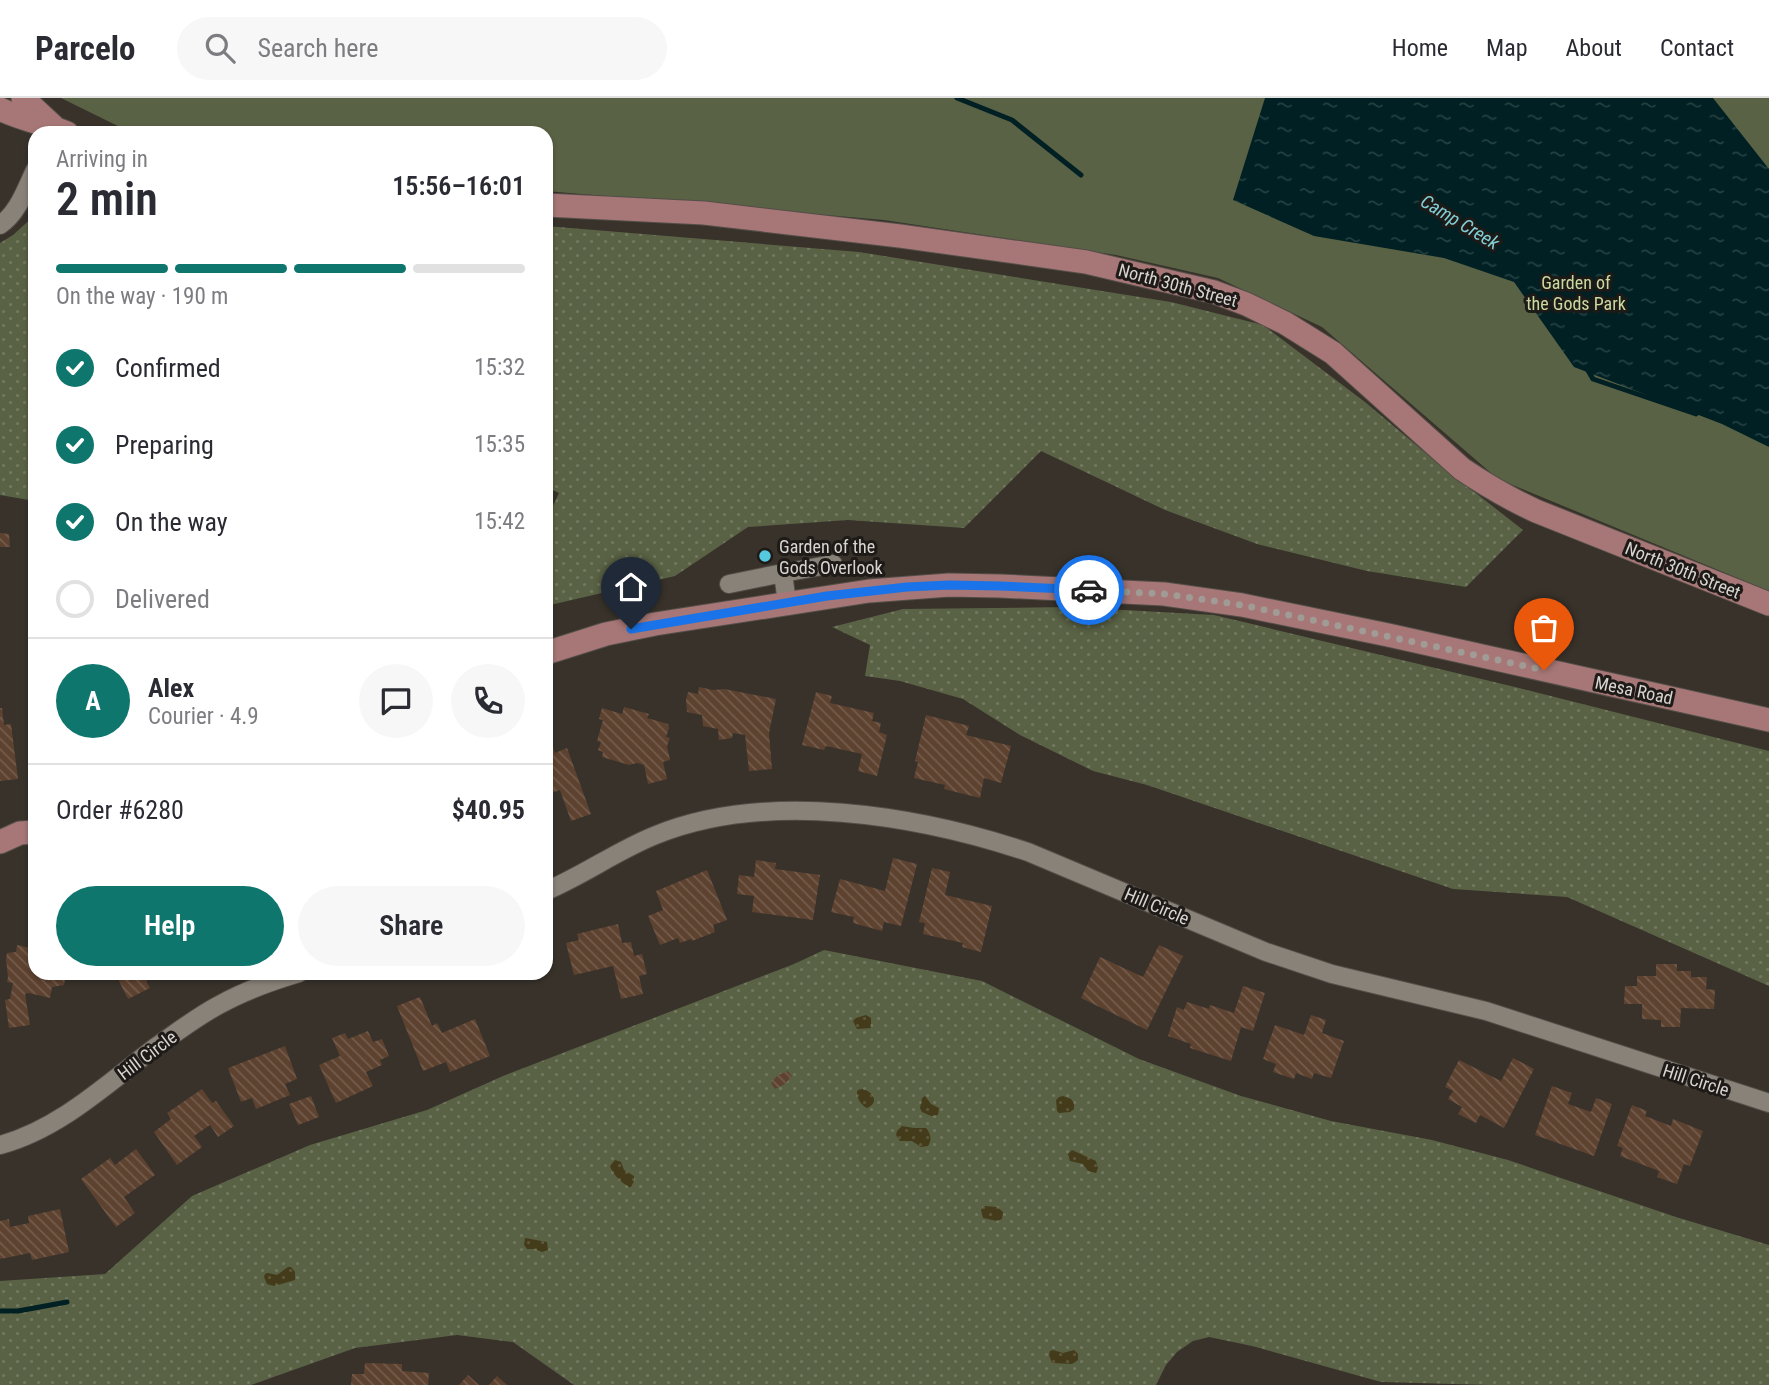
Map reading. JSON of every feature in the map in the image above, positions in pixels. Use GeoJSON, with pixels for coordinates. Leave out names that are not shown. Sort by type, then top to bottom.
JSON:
{"type":"FeatureCollection","features":[{"type":"Feature","properties":{"kind":"main road"},"geometry":{"type":"LineString","coordinates":[[23,98],[54,126]]}},
{"type":"Feature","properties":{"kind":"main road"},"geometry":{"type":"LineString","coordinates":[[0,109],[44,126]]}},
{"type":"Feature","properties":{"kind":"main road","name":"North 30th Street"},"geometry":{"type":"LineString","coordinates":[[553,205],[704,213],[927,240],[1086,262],[1214,292],[1284,323],[1333,353],[1462,469],[1510,499],[1769,604]]}},
{"type":"Feature","properties":{"kind":"main road","name":"Mesa Road"},"geometry":{"type":"LineString","coordinates":[[553,651],[606,634],[655,624],[869,591],[949,585],[1164,594],[1242,605],[1388,635],[1769,720]]}},
{"type":"Feature","properties":{"kind":"street"},"geometry":{"type":"LineString","coordinates":[[0,225],[16,208],[28,184]]}},
{"type":"Feature","properties":{"kind":"street"},"geometry":{"type":"LineString","coordinates":[[729,584],[833,564]]}},
{"type":"Feature","properties":{"kind":"street"},"geometry":{"type":"LineString","coordinates":[[783,573],[787,603]]}},
{"type":"Feature","properties":{"kind":"street","name":"Hill Circle"},"geometry":{"type":"LineString","coordinates":[[553,888],[656,835],[720,817],[786,811],[902,820],[949,829],[1028,852],[1299,964],[1356,981],[1486,1011],[1769,1103]]}},
{"type":"Feature","properties":{"kind":"street","name":"Hill Circle"},"geometry":{"type":"LineString","coordinates":[[0,1145],[36,1132],[59,1118],[105,1087],[167,1039],[219,1005],[280,980]]}},
{"type":"Feature","properties":{"kind":"green space","name":"Garden of the Gods Park"},"geometry":{"type":"Polygon","coordinates":[[[61,98],[1769,98],[1769,591],[1498,479],[1322,327],[1218,278],[1116,255],[884,220],[553,192],[553,126],[118,126],[61,98]]]}},
{"type":"Feature","properties":{"kind":"green space"},"geometry":{"type":"Polygon","coordinates":[[[28,221],[28,500],[0,495],[0,243],[28,221]]]}},
{"type":"Feature","properties":{"kind":"green space"},"geometry":{"type":"Polygon","coordinates":[[[553,227],[859,252],[1171,302],[1263,325],[1365,402],[1523,530],[1466,587],[1367,571],[1257,544],[1165,510],[1041,451],[964,528],[848,520],[748,527],[675,576],[553,604],[553,506],[559,493],[553,490],[553,227]]]}},
{"type":"Feature","properties":{"kind":"green space"},"geometry":{"type":"Polygon","coordinates":[[[1071,607],[1214,615],[1769,751],[1769,986],[1567,897],[1453,889],[1147,785],[1093,771],[1020,735],[963,699],[900,681],[865,676],[870,645],[832,627],[903,609],[1071,607]]]}},
{"type":"Feature","properties":{"kind":"green space"},"geometry":{"type":"Polygon","coordinates":[[[824,950],[982,981],[1139,1059],[1241,1096],[1331,1121],[1432,1140],[1508,1160],[1676,1217],[1769,1245],[1769,1385],[1490,1385],[1381,1382],[1252,1346],[1209,1337],[1193,1341],[1177,1352],[1166,1365],[1156,1385],[574,1385],[513,1342],[457,1335],[355,1348],[251,1385],[0,1385],[0,1281],[105,1274],[192,1196],[310,1145],[427,1110],[503,1076],[824,950]]]}},
{"type":"Feature","properties":{"kind":"sand"},"geometry":{"type":"Polygon","coordinates":[[[866,1015],[871,1018],[871,1028],[857,1029],[853,1021],[866,1015]]]}},
{"type":"Feature","properties":{"kind":"sand"},"geometry":{"type":"Polygon","coordinates":[[[862,1089],[874,1097],[873,1103],[867,1108],[857,1096],[858,1090],[862,1089]]]}},
{"type":"Feature","properties":{"kind":"sand"},"geometry":{"type":"Polygon","coordinates":[[[925,1096],[931,1104],[939,1108],[938,1115],[931,1116],[922,1112],[920,1108],[925,1096]]]}},
{"type":"Feature","properties":{"kind":"sand"},"geometry":{"type":"Polygon","coordinates":[[[1063,1096],[1071,1099],[1074,1109],[1059,1113],[1056,1100],[1063,1096]]]}},
{"type":"Feature","properties":{"kind":"sand"},"geometry":{"type":"Polygon","coordinates":[[[902,1126],[926,1128],[930,1137],[928,1146],[921,1147],[912,1141],[900,1141],[896,1135],[902,1126]]]}},
{"type":"Feature","properties":{"kind":"sand"},"geometry":{"type":"Polygon","coordinates":[[[1072,1150],[1096,1161],[1096,1173],[1088,1171],[1083,1164],[1070,1161],[1068,1154],[1072,1150]]]}},
{"type":"Feature","properties":{"kind":"sand"},"geometry":{"type":"Polygon","coordinates":[[[615,1160],[621,1162],[624,1170],[634,1176],[631,1187],[613,1172],[610,1166],[615,1160]]]}},
{"type":"Feature","properties":{"kind":"sand"},"geometry":{"type":"Polygon","coordinates":[[[984,1206],[997,1207],[1003,1212],[1002,1219],[997,1221],[983,1218],[981,1210],[984,1206]]]}},
{"type":"Feature","properties":{"kind":"sand"},"geometry":{"type":"Polygon","coordinates":[[[525,1238],[547,1242],[548,1250],[542,1252],[527,1249],[524,1245],[525,1238]]]}},
{"type":"Feature","properties":{"kind":"sand"},"geometry":{"type":"Polygon","coordinates":[[[288,1267],[295,1272],[295,1280],[274,1286],[267,1284],[265,1274],[277,1275],[288,1267]]]}},
{"type":"Feature","properties":{"kind":"sand"},"geometry":{"type":"Polygon","coordinates":[[[1053,1350],[1063,1353],[1074,1350],[1078,1354],[1078,1360],[1072,1364],[1052,1363],[1049,1355],[1053,1350]]]}},
{"type":"Feature","properties":{"kind":"water"},"geometry":{"type":"Polygon","coordinates":[[[1265,98],[1713,98],[1769,169],[1769,447],[1722,424],[1574,367],[1514,282],[1444,258],[1314,236],[1233,200],[1265,98]]]}},
{"type":"Feature","properties":{"kind":"building"},"geometry":{"type":"Polygon","coordinates":[[[0,533],[9,534],[10,547],[0,547],[0,533]]]}},
{"type":"Feature","properties":{"kind":"building"},"geometry":{"type":"Polygon","coordinates":[[[699,687],[776,699],[769,733],[772,769],[749,771],[745,735],[733,733],[732,738],[719,740],[718,729],[703,726],[702,715],[687,712],[688,692],[698,694],[699,687]]]}},
{"type":"Feature","properties":{"kind":"building"},"geometry":{"type":"Polygon","coordinates":[[[816,692],[832,696],[830,703],[874,713],[872,721],[881,723],[879,732],[887,735],[877,776],[858,771],[862,754],[826,746],[824,750],[802,745],[816,692]]]}},
{"type":"Feature","properties":{"kind":"building"},"geometry":{"type":"Polygon","coordinates":[[[624,707],[649,714],[647,718],[668,724],[666,737],[670,738],[667,746],[670,760],[663,762],[667,779],[648,784],[644,765],[629,765],[602,757],[603,752],[598,750],[601,742],[597,741],[603,720],[599,719],[602,708],[622,714],[624,707]]]}},
{"type":"Feature","properties":{"kind":"building"},"geometry":{"type":"Polygon","coordinates":[[[0,708],[4,725],[11,724],[18,779],[0,781],[0,708]]]}},
{"type":"Feature","properties":{"kind":"building"},"geometry":{"type":"Polygon","coordinates":[[[926,715],[969,726],[966,735],[1011,746],[1001,783],[984,778],[980,798],[944,789],[945,785],[914,778],[918,762],[915,761],[926,715]]]}},
{"type":"Feature","properties":{"kind":"building"},"geometry":{"type":"Polygon","coordinates":[[[553,747],[555,753],[567,748],[591,814],[571,821],[560,790],[553,792],[553,747]]]}},
{"type":"Feature","properties":{"kind":"building"},"geometry":{"type":"Polygon","coordinates":[[[893,858],[917,864],[901,926],[884,922],[882,931],[853,923],[854,917],[831,912],[840,879],[885,891],[893,858]]]}},
{"type":"Feature","properties":{"kind":"building"},"geometry":{"type":"Polygon","coordinates":[[[756,860],[776,863],[775,869],[820,875],[813,920],[752,912],[754,896],[737,894],[739,875],[754,877],[756,860]]]}},
{"type":"Feature","properties":{"kind":"building"},"geometry":{"type":"Polygon","coordinates":[[[932,868],[950,872],[945,895],[992,906],[981,952],[962,947],[963,943],[923,934],[925,923],[919,922],[932,868]]]}},
{"type":"Feature","properties":{"kind":"building"},"geometry":{"type":"Polygon","coordinates":[[[707,870],[727,920],[713,925],[715,932],[692,941],[691,939],[680,943],[678,938],[660,945],[648,916],[663,910],[656,891],[707,870]]]}},
{"type":"Feature","properties":{"kind":"building"},"geometry":{"type":"Polygon","coordinates":[[[618,924],[622,943],[631,942],[634,956],[642,954],[647,974],[639,976],[643,994],[621,999],[613,966],[574,975],[566,943],[579,940],[577,934],[618,924]]]}},
{"type":"Feature","properties":{"kind":"building"},"geometry":{"type":"Polygon","coordinates":[[[17,945],[28,947],[28,980],[65,980],[64,985],[52,987],[50,998],[25,994],[30,1025],[9,1028],[5,1000],[10,999],[13,983],[7,982],[6,959],[7,953],[16,952],[17,945]]]}},
{"type":"Feature","properties":{"kind":"building"},"geometry":{"type":"Polygon","coordinates":[[[1159,945],[1183,956],[1147,1030],[1081,998],[1100,957],[1143,977],[1159,945]]]}},
{"type":"Feature","properties":{"kind":"building"},"geometry":{"type":"Polygon","coordinates":[[[1656,964],[1677,964],[1677,971],[1691,971],[1691,977],[1707,977],[1706,989],[1715,990],[1714,1009],[1681,1008],[1680,1027],[1661,1027],[1661,1020],[1642,1019],[1642,1004],[1624,1004],[1625,986],[1637,986],[1637,976],[1656,976],[1656,964]]]}},
{"type":"Feature","properties":{"kind":"building"},"geometry":{"type":"Polygon","coordinates":[[[118,980],[148,980],[150,988],[128,999],[118,980]]]}},
{"type":"Feature","properties":{"kind":"building"},"geometry":{"type":"Polygon","coordinates":[[[1243,986],[1265,993],[1253,1031],[1241,1027],[1231,1061],[1190,1048],[1191,1044],[1168,1036],[1177,1007],[1184,1010],[1187,1002],[1209,1009],[1210,1005],[1234,1013],[1243,986]]]}},
{"type":"Feature","properties":{"kind":"building"},"geometry":{"type":"Polygon","coordinates":[[[420,997],[432,1026],[437,1023],[442,1033],[475,1019],[490,1056],[450,1072],[446,1062],[423,1071],[397,1006],[420,997]]]}},
{"type":"Feature","properties":{"kind":"building"},"geometry":{"type":"Polygon","coordinates":[[[1311,1015],[1326,1020],[1322,1033],[1344,1041],[1331,1078],[1314,1073],[1312,1079],[1296,1073],[1294,1079],[1273,1072],[1276,1064],[1263,1059],[1275,1025],[1304,1035],[1311,1015]]]}},
{"type":"Feature","properties":{"kind":"building"},"geometry":{"type":"Polygon","coordinates":[[[368,1031],[373,1042],[382,1039],[389,1056],[380,1060],[382,1065],[366,1072],[373,1086],[336,1103],[319,1065],[340,1056],[332,1038],[345,1033],[348,1039],[368,1031]]]}},
{"type":"Feature","properties":{"kind":"building"},"geometry":{"type":"Polygon","coordinates":[[[285,1046],[297,1079],[285,1084],[290,1095],[256,1109],[252,1098],[241,1102],[228,1068],[285,1046]]]}},
{"type":"Feature","properties":{"kind":"building"},"geometry":{"type":"Polygon","coordinates":[[[1513,1058],[1534,1069],[1504,1128],[1480,1115],[1476,1123],[1458,1114],[1462,1107],[1448,1099],[1453,1091],[1445,1087],[1459,1060],[1501,1081],[1513,1058]]]}},
{"type":"Feature","properties":{"kind":"building"},"geometry":{"type":"Polygon","coordinates":[[[788,1071],[792,1076],[785,1084],[775,1089],[771,1083],[778,1075],[788,1071]]]}},
{"type":"Feature","properties":{"kind":"building"},"geometry":{"type":"Polygon","coordinates":[[[1552,1086],[1572,1093],[1568,1104],[1591,1112],[1596,1098],[1612,1104],[1594,1156],[1535,1135],[1552,1086]]]}},
{"type":"Feature","properties":{"kind":"building"},"geometry":{"type":"Polygon","coordinates":[[[202,1089],[212,1103],[216,1101],[234,1126],[218,1137],[210,1125],[194,1136],[202,1147],[177,1165],[154,1132],[171,1119],[167,1113],[202,1089]]]}},
{"type":"Feature","properties":{"kind":"building"},"geometry":{"type":"Polygon","coordinates":[[[311,1096],[319,1117],[298,1125],[289,1104],[311,1096]]]}},
{"type":"Feature","properties":{"kind":"building"},"geometry":{"type":"Polygon","coordinates":[[[1632,1105],[1647,1111],[1645,1116],[1671,1126],[1673,1119],[1703,1131],[1690,1166],[1684,1164],[1677,1184],[1657,1177],[1659,1171],[1620,1156],[1623,1148],[1617,1146],[1632,1105]]]}},
{"type":"Feature","properties":{"kind":"building"},"geometry":{"type":"Polygon","coordinates":[[[136,1149],[155,1175],[124,1197],[135,1213],[116,1227],[81,1179],[110,1158],[115,1165],[136,1149]]]}},
{"type":"Feature","properties":{"kind":"building"},"geometry":{"type":"Polygon","coordinates":[[[60,1209],[69,1252],[32,1260],[30,1253],[0,1259],[0,1221],[9,1219],[10,1227],[29,1223],[28,1216],[60,1209]]]}},
{"type":"Feature","properties":{"kind":"building"},"geometry":{"type":"Polygon","coordinates":[[[365,1363],[402,1364],[402,1371],[429,1373],[428,1385],[351,1385],[352,1374],[364,1374],[365,1363]]]}},
{"type":"Feature","properties":{"kind":"building"},"geometry":{"type":"Polygon","coordinates":[[[468,1375],[479,1385],[459,1385],[468,1375]]]}},
{"type":"Feature","properties":{"kind":"building"},"geometry":{"type":"Polygon","coordinates":[[[497,1376],[507,1385],[489,1385],[497,1376]]]}},
{"type":"Feature","properties":{"kind":"waterway","name":"Camp Creek"},"geometry":{"type":"LineString","coordinates":[[957,98],[1012,120],[1081,175]]}},
{"type":"Feature","properties":{"kind":"waterway","name":"Camp Creek"},"geometry":{"type":"LineString","coordinates":[[1586,367],[1593,379],[1696,414]]}},
{"type":"Feature","properties":{"kind":"waterway"},"geometry":{"type":"LineString","coordinates":[[0,1311],[18,1311],[67,1302]]}},
{"type":"Feature","properties":{"kind":"way so far"},"geometry":{"type":"LineString","coordinates":[[1089,590],[1164,594],[1242,605],[1544,670]]}},
{"type":"Feature","properties":{"kind":"place","name":"Garden of the Gods Overlook"},"geometry":{"type":"Point","coordinates":[765,556]}},
{"type":"Feature","properties":{"kind":"route"},"geometry":{"type":"LineString","coordinates":[[631,629],[827,596],[907,587],[949,585],[1089,590]]}}]}
